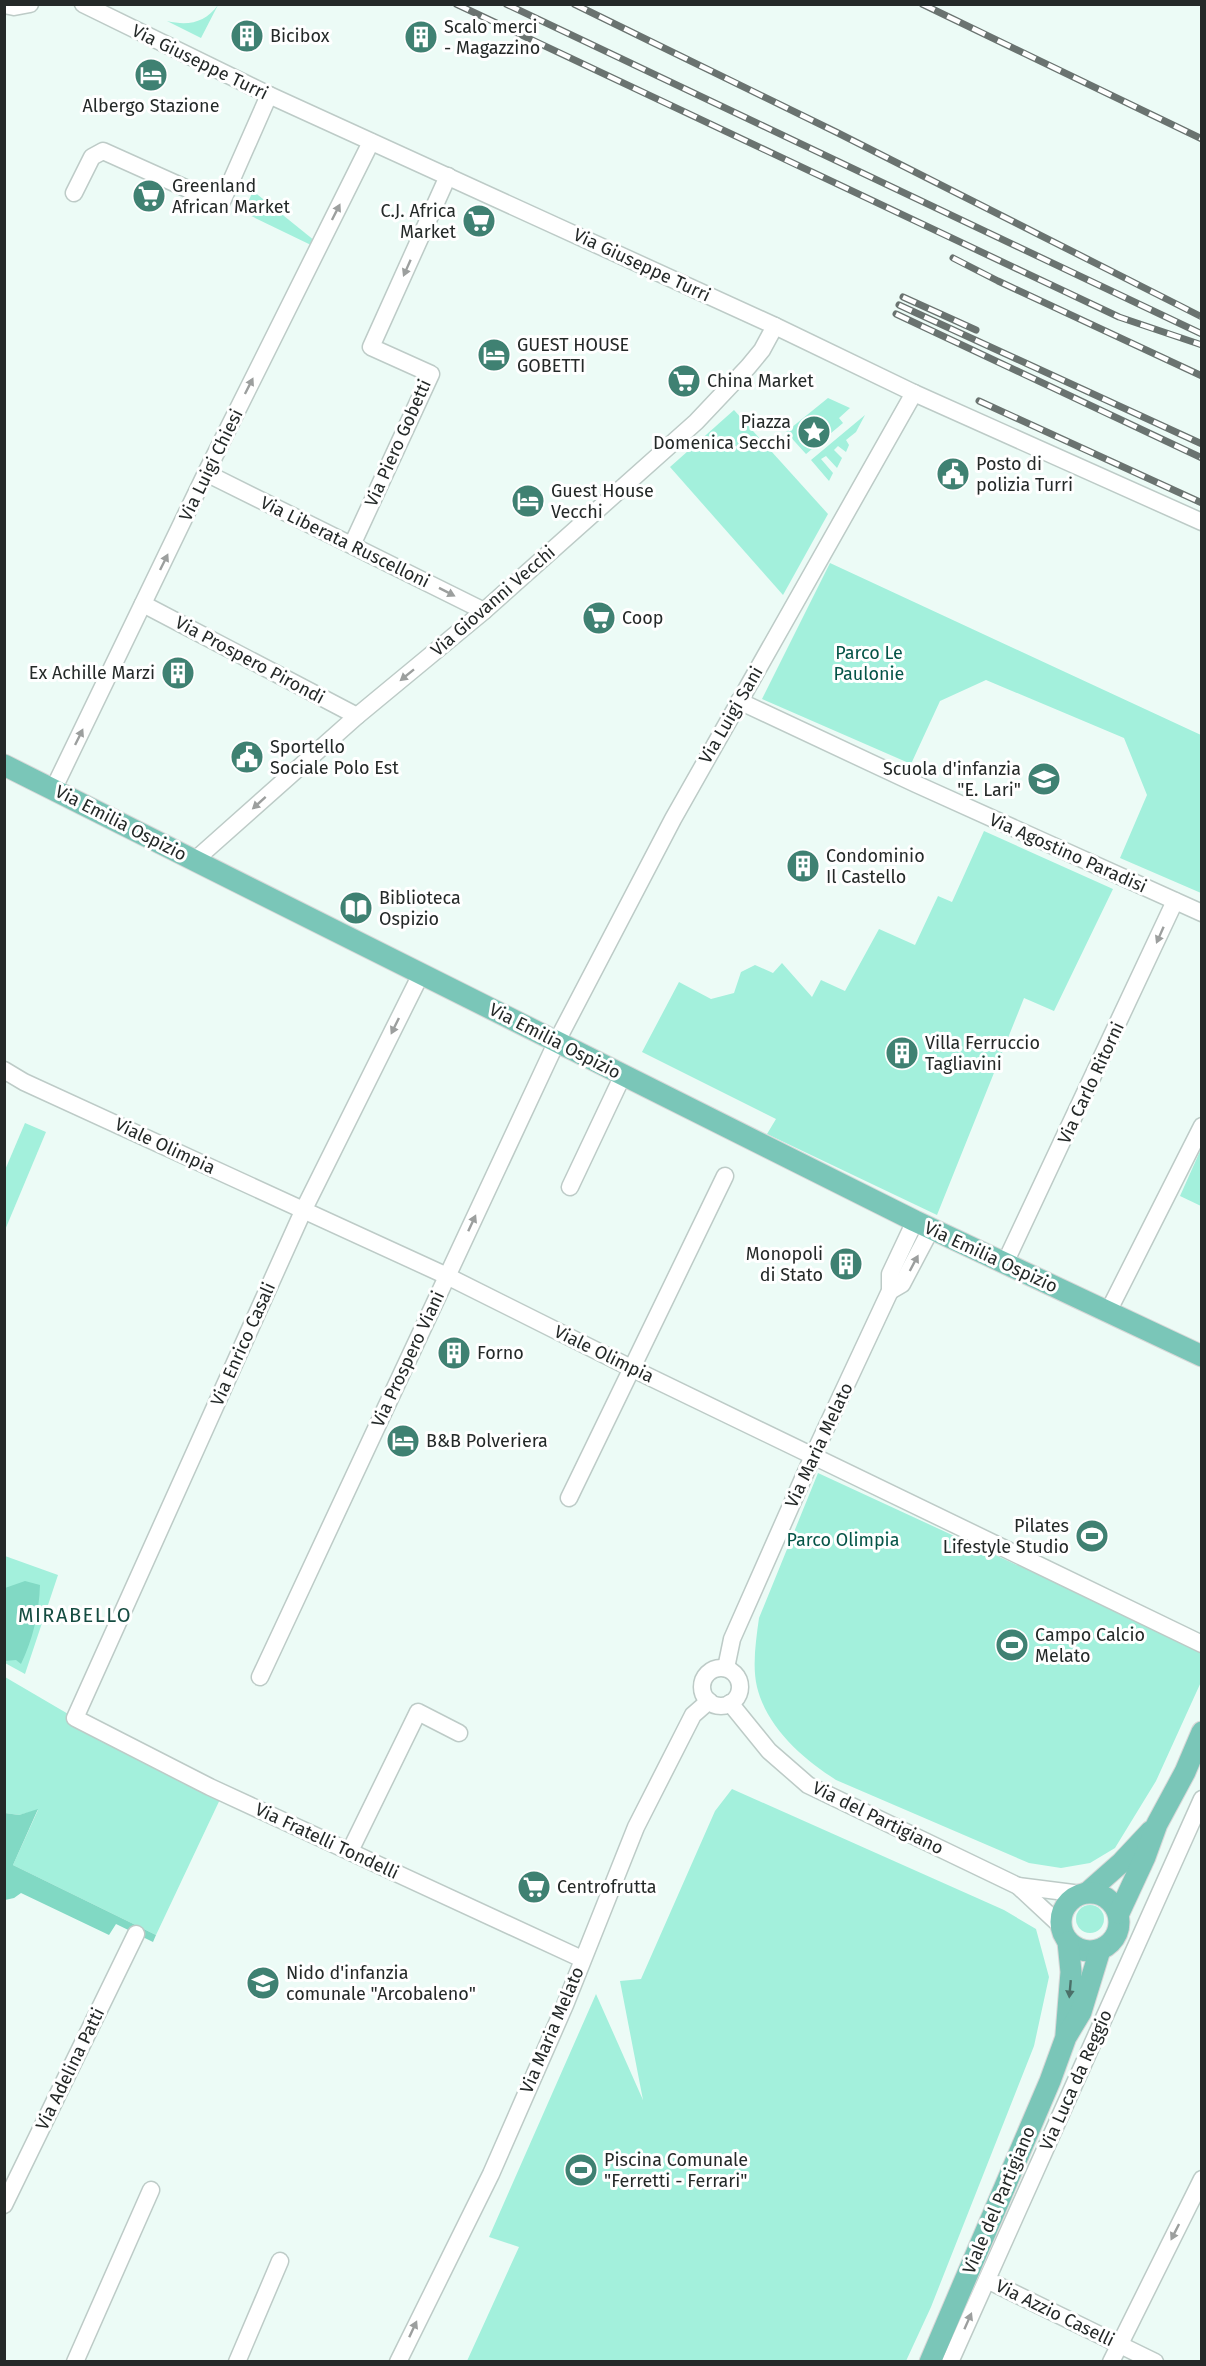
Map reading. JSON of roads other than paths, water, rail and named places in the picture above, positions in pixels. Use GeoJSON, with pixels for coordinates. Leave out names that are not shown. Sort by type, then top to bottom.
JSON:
{"type":"FeatureCollection","features":[{"type":"Feature","properties":{"kind":"main road","name":"Via Emilia Ospizio"},"geometry":{"type":"LineString","coordinates":[[4,765],[923,1225],[1202,1356]]}},
{"type":"Feature","properties":{"kind":"main road","name":"Viale del Partigiano"},"geometry":{"type":"LineString","coordinates":[[930,2361],[1045,2092],[1065,2037],[1082,2012],[1100,1950],[1108,1946],[1118,1931],[1119,1913],[1145,1857],[1157,1824],[1185,1772],[1202,1732]]}},
{"type":"Feature","properties":{"kind":"main road","name":"Viale del Partigiano"},"geometry":{"type":"LineString","coordinates":[[1065,2037],[1071,1972],[1063,1910],[1073,1897],[1084,1893],[1122,1862],[1157,1824]]}},
{"type":"Feature","properties":{"kind":"main road"},"geometry":{"type":"LineString","coordinates":[[1084,1893],[1098,1893],[1107,1897],[1119,1913]]}},
{"type":"Feature","properties":{"kind":"main road"},"geometry":{"type":"LineString","coordinates":[[1065,1934],[1083,1950],[1100,1950]]}},
{"type":"Feature","properties":{"kind":"street"},"geometry":{"type":"LineString","coordinates":[[5,7],[30,4]]}},
{"type":"Feature","properties":{"kind":"street","name":"Via Giuseppe Turri"},"geometry":{"type":"LineString","coordinates":[[83,4],[269,95],[775,326],[914,393],[1202,522]]}},
{"type":"Feature","properties":{"kind":"street"},"geometry":{"type":"LineString","coordinates":[[74,193],[92,157],[108,151],[221,204],[269,95]]}},
{"type":"Feature","properties":{"kind":"street","name":"Via Luigi Chiesi"},"geometry":{"type":"LineString","coordinates":[[53,790],[206,473],[371,142]]}},
{"type":"Feature","properties":{"kind":"street","name":"Via Piero Gobetti"},"geometry":{"type":"LineString","coordinates":[[352,545],[431,374],[372,347],[448,176]]}},
{"type":"Feature","properties":{"kind":"street","name":"Via Giovanni Vecchi"},"geometry":{"type":"LineString","coordinates":[[195,860],[357,716],[484,611],[696,422],[762,350],[775,326]]}},
{"type":"Feature","properties":{"kind":"street","name":"Via Luigi Sani"},"geometry":{"type":"LineString","coordinates":[[557,1041],[669,826],[914,393]]}},
{"type":"Feature","properties":{"kind":"street","name":"Via Liberata Ruscelloni"},"geometry":{"type":"LineString","coordinates":[[206,473],[484,611]]}},
{"type":"Feature","properties":{"kind":"street","name":"Via Prospero Pirondi"},"geometry":{"type":"LineString","coordinates":[[143,604],[357,716]]}},
{"type":"Feature","properties":{"kind":"street","name":"Via Agostino Paradisi"},"geometry":{"type":"LineString","coordinates":[[739,701],[905,779],[1202,913]]}},
{"type":"Feature","properties":{"kind":"street","name":"Via Carlo Ritorni"},"geometry":{"type":"LineString","coordinates":[[1005,1263],[1175,901]]}},
{"type":"Feature","properties":{"kind":"street","name":"Via Enrico Casali"},"geometry":{"type":"LineString","coordinates":[[75,1718],[304,1209],[421,974]]}},
{"type":"Feature","properties":{"kind":"street","name":"Via Prospero Viani"},"geometry":{"type":"LineString","coordinates":[[260,1677],[557,1041]]}},
{"type":"Feature","properties":{"kind":"street","name":"Viale Olimpia"},"geometry":{"type":"LineString","coordinates":[[4,1070],[24,1082],[447,1276],[631,1368],[1202,1644]]}},
{"type":"Feature","properties":{"kind":"street"},"geometry":{"type":"LineString","coordinates":[[570,1187],[623,1075]]}},
{"type":"Feature","properties":{"kind":"street"},"geometry":{"type":"LineString","coordinates":[[1108,1312],[1202,1126]]}},
{"type":"Feature","properties":{"kind":"street"},"geometry":{"type":"LineString","coordinates":[[569,1498],[724,1176]]}},
{"type":"Feature","properties":{"kind":"street","name":"Via Maria Melato"},"geometry":{"type":"LineString","coordinates":[[726,1668],[732,1639],[813,1456],[890,1291],[902,1284],[923,1225]]}},
{"type":"Feature","properties":{"kind":"street"},"geometry":{"type":"LineString","coordinates":[[726,1668],[739,1681],[739,1694],[730,1703],[719,1705],[709,1701],[703,1690],[704,1678],[713,1669],[726,1668]]}},
{"type":"Feature","properties":{"kind":"street","name":"Via Maria Melato"},"geometry":{"type":"LineString","coordinates":[[398,2361],[491,2174],[565,2005],[636,1827],[693,1715],[709,1701]]}},
{"type":"Feature","properties":{"kind":"street","name":"Via del Partigiano"},"geometry":{"type":"LineString","coordinates":[[730,1703],[769,1751],[808,1785],[1017,1886],[1065,1934]]}},
{"type":"Feature","properties":{"kind":"street"},"geometry":{"type":"LineString","coordinates":[[350,1851],[418,1712],[459,1733]]}},
{"type":"Feature","properties":{"kind":"street","name":"Via Fratelli Tondelli"},"geometry":{"type":"LineString","coordinates":[[75,1718],[210,1787],[582,1959]]}},
{"type":"Feature","properties":{"kind":"street","name":"Via Luca da Reggio"},"geometry":{"type":"LineString","coordinates":[[950,2361],[1202,1799]]}},
{"type":"Feature","properties":{"kind":"street","name":"Via del Partigiano"},"geometry":{"type":"LineString","coordinates":[[1017,1886],[1084,1893]]}},
{"type":"Feature","properties":{"kind":"street","name":"Via Adelina Patti"},"geometry":{"type":"LineString","coordinates":[[4,2205],[136,1934]]}},
{"type":"Feature","properties":{"kind":"street"},"geometry":{"type":"LineString","coordinates":[[1111,2361],[1202,2179]]}},
{"type":"Feature","properties":{"kind":"street"},"geometry":{"type":"LineString","coordinates":[[75,2361],[151,2190]]}},
{"type":"Feature","properties":{"kind":"street"},"geometry":{"type":"LineString","coordinates":[[237,2361],[280,2261]]}},
{"type":"Feature","properties":{"kind":"street","name":"Via Azzio Caselli"},"geometry":{"type":"LineString","coordinates":[[987,2280],[1155,2361]]}},
{"type":"Feature","properties":{"kind":"railway"},"geometry":{"type":"LineString","coordinates":[[456,4],[1119,317],[1202,345]]}},
{"type":"Feature","properties":{"kind":"railway"},"geometry":{"type":"LineString","coordinates":[[506,4],[1202,334]]}},
{"type":"Feature","properties":{"kind":"railway"},"geometry":{"type":"LineString","coordinates":[[574,4],[836,132],[1202,317]]}},
{"type":"Feature","properties":{"kind":"railway"},"geometry":{"type":"LineString","coordinates":[[922,4],[1202,139]]}},
{"type":"Feature","properties":{"kind":"railway"},"geometry":{"type":"LineString","coordinates":[[953,258],[1202,376]]}},
{"type":"Feature","properties":{"kind":"railway"},"geometry":{"type":"LineString","coordinates":[[903,297],[976,330]]}},
{"type":"Feature","properties":{"kind":"railway"},"geometry":{"type":"LineString","coordinates":[[899,305],[1202,444]]}},
{"type":"Feature","properties":{"kind":"railway"},"geometry":{"type":"LineString","coordinates":[[896,314],[1202,458]]}},
{"type":"Feature","properties":{"kind":"railway"},"geometry":{"type":"LineString","coordinates":[[979,401],[1202,503]]}},
{"type":"Feature","properties":{"kind":"place","name":"Bicibox"},"geometry":{"type":"Point","coordinates":[247,36]}},
{"type":"Feature","properties":{"kind":"place","name":"Scalo merci - Magazzino"},"geometry":{"type":"Point","coordinates":[421,37]}},
{"type":"Feature","properties":{"kind":"place","name":"Albergo Stazione"},"geometry":{"type":"Point","coordinates":[151,75]}},
{"type":"Feature","properties":{"kind":"place","name":"Greenland African Market"},"geometry":{"type":"Point","coordinates":[149,196]}},
{"type":"Feature","properties":{"kind":"place","name":"C.J. Africa Market"},"geometry":{"type":"Point","coordinates":[479,221]}},
{"type":"Feature","properties":{"kind":"place","name":"GUEST HOUSE GOBETTI"},"geometry":{"type":"Point","coordinates":[494,355]}},
{"type":"Feature","properties":{"kind":"place","name":"China Market"},"geometry":{"type":"Point","coordinates":[684,381]}},
{"type":"Feature","properties":{"kind":"place","name":"Piazza Domenica Secchi"},"geometry":{"type":"Point","coordinates":[814,432]}},
{"type":"Feature","properties":{"kind":"place","name":"Posto di polizia Turri"},"geometry":{"type":"Point","coordinates":[953,474]}},
{"type":"Feature","properties":{"kind":"place","name":"Guest House Vecchi"},"geometry":{"type":"Point","coordinates":[528,501]}},
{"type":"Feature","properties":{"kind":"place","name":"Coop"},"geometry":{"type":"Point","coordinates":[599,618]}},
{"type":"Feature","properties":{"kind":"place","name":"Ex Achille Marzi"},"geometry":{"type":"Point","coordinates":[178,673]}},
{"type":"Feature","properties":{"kind":"place","name":"Sportello Sociale Polo Est"},"geometry":{"type":"Point","coordinates":[247,757]}},
{"type":"Feature","properties":{"kind":"place","name":"Scuola d'infanzia \"E. Lari\""},"geometry":{"type":"Point","coordinates":[1044,779]}},
{"type":"Feature","properties":{"kind":"place","name":"Condominio Il Castello"},"geometry":{"type":"Point","coordinates":[803,866]}},
{"type":"Feature","properties":{"kind":"place","name":"Biblioteca Ospizio"},"geometry":{"type":"Point","coordinates":[356,908]}},
{"type":"Feature","properties":{"kind":"place","name":"Villa Ferruccio Tagliavini"},"geometry":{"type":"Point","coordinates":[902,1053]}},
{"type":"Feature","properties":{"kind":"place","name":"Monopoli di Stato"},"geometry":{"type":"Point","coordinates":[846,1264]}},
{"type":"Feature","properties":{"kind":"place","name":"Forno"},"geometry":{"type":"Point","coordinates":[454,1353]}},
{"type":"Feature","properties":{"kind":"place","name":"B&B Polveriera"},"geometry":{"type":"Point","coordinates":[403,1441]}},
{"type":"Feature","properties":{"kind":"place","name":"Pilates Lifestyle Studio"},"geometry":{"type":"Point","coordinates":[1092,1536]}},
{"type":"Feature","properties":{"kind":"place","name":"Campo Calcio Melato"},"geometry":{"type":"Point","coordinates":[1012,1645]}},
{"type":"Feature","properties":{"kind":"place","name":"Centrofrutta"},"geometry":{"type":"Point","coordinates":[534,1887]}},
{"type":"Feature","properties":{"kind":"place","name":"Nido d'infanzia comunale \"Arcobaleno\""},"geometry":{"type":"Point","coordinates":[263,1983]}},
{"type":"Feature","properties":{"kind":"place","name":"Piscina Comunale \"Ferretti - Ferrari\""},"geometry":{"type":"Point","coordinates":[581,2170]}},
{"type":"Feature","properties":{"kind":"district","name":"MIRABELLO"},"geometry":{"type":"Point","coordinates":[75,1615]}},
{"type":"Feature","properties":{"kind":"park label","name":"Parco Le Paulonie"},"geometry":{"type":"Point","coordinates":[869,663]}},
{"type":"Feature","properties":{"kind":"park label","name":"Parco Olimpia"},"geometry":{"type":"Point","coordinates":[843,1540]}}]}
